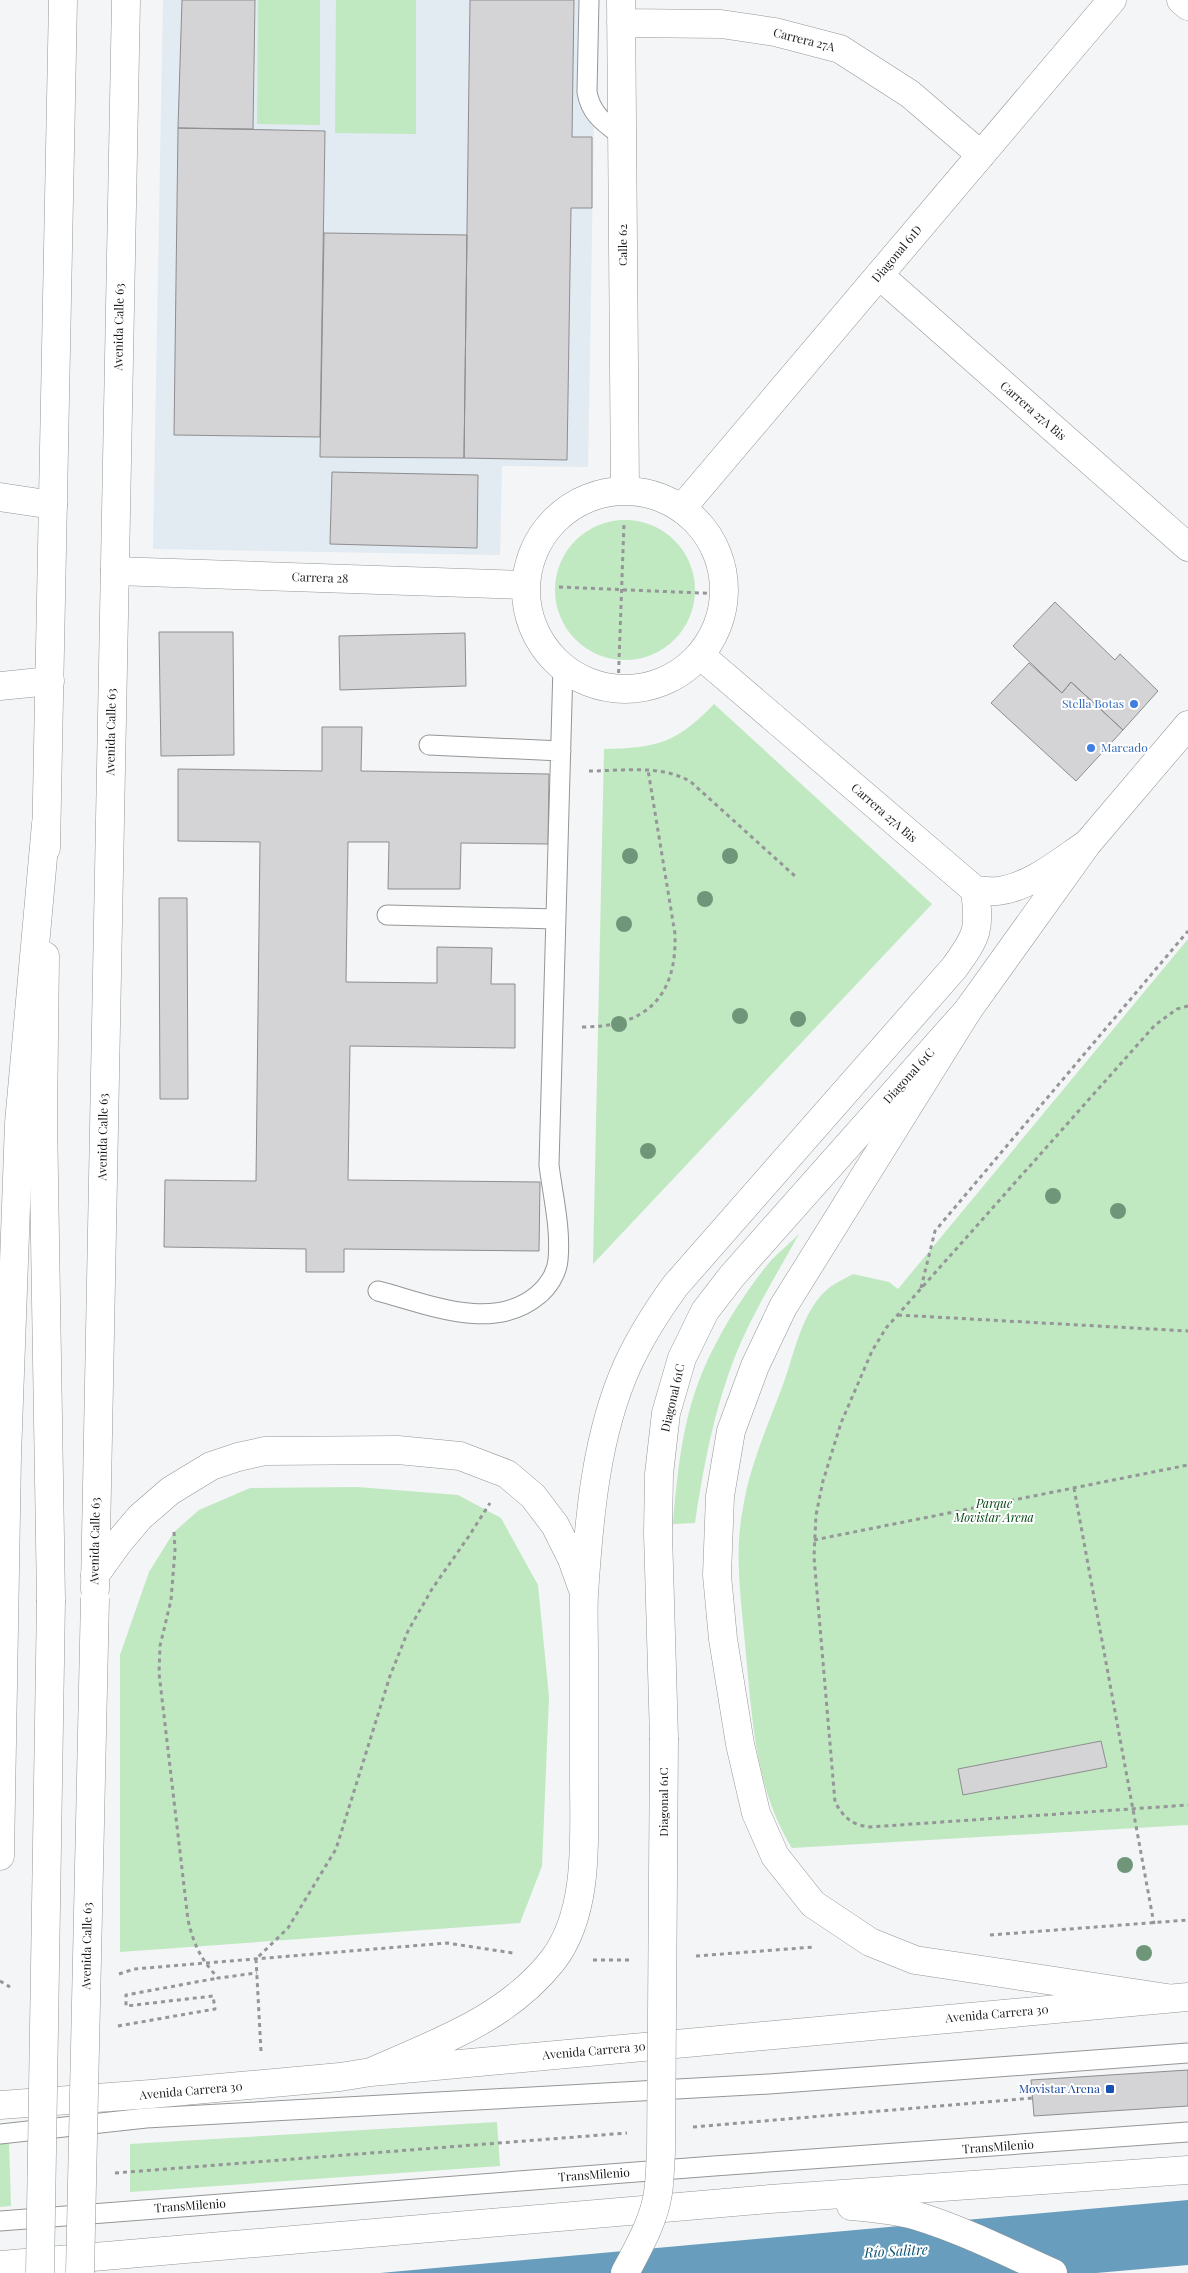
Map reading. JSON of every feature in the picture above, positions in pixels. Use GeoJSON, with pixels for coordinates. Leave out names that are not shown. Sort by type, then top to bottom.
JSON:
{"type":"FeatureCollection","features":[{"type":"Feature","properties":{"kind":"main road"},"geometry":{"type":"LineString","coordinates":[[40,2273],[51,1600],[43,1118],[46,824],[63,0]]}},
{"type":"Feature","properties":{"kind":"main road","name":"Avenida Calle 63"},"geometry":{"type":"LineString","coordinates":[[80,2273],[126,0]]}},
{"type":"Feature","properties":{"kind":"main road","name":"Diagonal 61D"},"geometry":{"type":"LineString","coordinates":[[682,508],[1112,0]]}},
{"type":"Feature","properties":{"kind":"main road"},"geometry":{"type":"LineString","coordinates":[[1181,0],[1188,6]]}},
{"type":"Feature","properties":{"kind":"main road","name":"Calle 62"},"geometry":{"type":"LineString","coordinates":[[621,12],[625,490]]}},
{"type":"Feature","properties":{"kind":"main road","name":"Carrera 27A"},"geometry":{"type":"LineString","coordinates":[[621,12],[775,32],[840,49],[910,94],[981,156]]}},
{"type":"Feature","properties":{"kind":"main road","name":"Carrera 27A Bis"},"geometry":{"type":"LineString","coordinates":[[879,275],[1188,547]]}},
{"type":"Feature","properties":{"kind":"main road"},"geometry":{"type":"LineString","coordinates":[[625,490],[655,495],[682,508],[700,525],[714,546],[722,569],[724,594],[721,616],[713,637],[700,655],[677,675],[648,687],[618,689],[589,683],[563,667],[542,644],[529,616],[526,585],[532,556],[547,529],[568,508],[588,498],[625,490]]}},
{"type":"Feature","properties":{"kind":"main road"},"geometry":{"type":"LineString","coordinates":[[0,497],[53,505]]}},
{"type":"Feature","properties":{"kind":"main road","name":"Carrera 28"},"geometry":{"type":"LineString","coordinates":[[114,571],[526,585]]}},
{"type":"Feature","properties":{"kind":"main road","name":"Carrera 27A Bis"},"geometry":{"type":"LineString","coordinates":[[700,655],[975,890]]}},
{"type":"Feature","properties":{"kind":"main road"},"geometry":{"type":"LineString","coordinates":[[0,686],[50,681]]}},
{"type":"Feature","properties":{"kind":"main road","name":"Diagonal 61C"},"geometry":{"type":"LineString","coordinates":[[624,2273],[638,2250],[658,2194],[661,2153],[664,1738],[658,1532],[659,1474],[666,1414],[682,1358],[705,1311],[732,1276],[968,1010],[1087,844],[1188,726]]}},
{"type":"Feature","properties":{"kind":"main road"},"geometry":{"type":"LineString","coordinates":[[0,1856],[3,1456],[19,1123],[46,824]]}},
{"type":"Feature","properties":{"kind":"main road"},"geometry":{"type":"LineString","coordinates":[[371,2072],[467,2030],[512,2001],[553,1960],[573,1923],[584,1864],[584,1595],[596,1478],[602,1444],[614,1401],[627,1366],[645,1330],[675,1286],[954,968],[977,932],[978,916],[975,890],[999,891],[1026,882],[1054,867],[1087,844]]}},
{"type":"Feature","properties":{"kind":"main road"},"geometry":{"type":"LineString","coordinates":[[968,1010],[783,1307],[755,1366],[732,1431],[720,1496],[717,1575],[723,1639],[740,1744],[756,1813],[775,1856],[813,1904],[870,1942],[915,1960],[1177,1998]]}},
{"type":"Feature","properties":{"kind":"main road"},"geometry":{"type":"LineString","coordinates":[[95,1586],[118,1543],[140,1517],[170,1491],[211,1466],[265,1451],[398,1450],[460,1456],[507,1474],[532,1496],[555,1525],[572,1559],[584,1595]]}},
{"type":"Feature","properties":{"kind":"main road","name":"Avenida Carrera 30"},"geometry":{"type":"LineString","coordinates":[[0,2105],[263,2084],[371,2072],[1177,1998]]}},
{"type":"Feature","properties":{"kind":"main road"},"geometry":{"type":"LineString","coordinates":[[0,2265],[770,2199],[1188,2170]]}},
{"type":"Feature","properties":{"kind":"main road"},"geometry":{"type":"LineString","coordinates":[[770,2199],[878,2208],[913,2215],[965,2234],[1052,2273]]}},
{"type":"Feature","properties":{"kind":"lane"},"geometry":{"type":"LineString","coordinates":[[589,0],[587,92],[589,104],[595,115],[622,136]]}},
{"type":"Feature","properties":{"kind":"lane"},"geometry":{"type":"LineString","coordinates":[[378,1290],[456,1311],[488,1314],[520,1308],[543,1292],[552,1280],[558,1262],[558,1224],[549,1166],[563,667]]}},
{"type":"Feature","properties":{"kind":"lane"},"geometry":{"type":"LineString","coordinates":[[429,745],[561,751]]}},
{"type":"Feature","properties":{"kind":"lane"},"geometry":{"type":"LineString","coordinates":[[387,915],[556,919]]}},
{"type":"Feature","properties":{"kind":"lane"},"geometry":{"type":"LineString","coordinates":[[0,2134],[146,2118],[749,2086],[1188,2053]]}},
{"type":"Feature","properties":{"kind":"lane","name":"TransMilenio"},"geometry":{"type":"LineString","coordinates":[[0,2221],[714,2166],[1188,2132]]}},
{"type":"Feature","properties":{"kind":"path"},"geometry":{"type":"LineString","coordinates":[[618,689],[625,490]]}},
{"type":"Feature","properties":{"kind":"path"},"geometry":{"type":"LineString","coordinates":[[526,585],[724,594]]}},
{"type":"Feature","properties":{"kind":"path"},"geometry":{"type":"LineString","coordinates":[[553,1027],[602,1027],[633,1019],[648,1009],[663,993],[672,974],[676,955],[675,934],[648,770]]}},
{"type":"Feature","properties":{"kind":"path"},"geometry":{"type":"LineString","coordinates":[[560,772],[664,770],[680,774],[796,877]]}},
{"type":"Feature","properties":{"kind":"path"},"geometry":{"type":"LineString","coordinates":[[921,1288],[935,1231],[1188,931]]}},
{"type":"Feature","properties":{"kind":"path"},"geometry":{"type":"LineString","coordinates":[[1188,1006],[1177,1009],[1155,1025],[921,1288],[898,1315],[872,1351],[841,1423],[823,1481],[814,1540],[835,1802],[848,1820],[858,1825],[870,1827],[1188,1806]]}},
{"type":"Feature","properties":{"kind":"path"},"geometry":{"type":"LineString","coordinates":[[898,1315],[1188,1331]]}},
{"type":"Feature","properties":{"kind":"path"},"geometry":{"type":"LineString","coordinates":[[814,1540],[1188,1465]]}},
{"type":"Feature","properties":{"kind":"path"},"geometry":{"type":"LineString","coordinates":[[263,2084],[256,1959],[288,1928],[336,1849],[390,1676],[408,1631],[432,1589],[469,1536],[507,1474]]}},
{"type":"Feature","properties":{"kind":"path"},"geometry":{"type":"LineString","coordinates":[[1074,1488],[1154,1924]]}},
{"type":"Feature","properties":{"kind":"path"},"geometry":{"type":"LineString","coordinates":[[170,1491],[175,1550],[171,1600],[160,1646],[161,1702],[188,1920],[194,1944],[204,1963],[218,1978]]}},
{"type":"Feature","properties":{"kind":"path"},"geometry":{"type":"LineString","coordinates":[[110,2028],[215,2009],[213,1996],[126,2006],[126,1995],[218,1978],[257,1973]]}},
{"type":"Feature","properties":{"kind":"path"},"geometry":{"type":"LineString","coordinates":[[687,2128],[1033,2098]]}},
{"type":"Feature","properties":{"kind":"path"},"geometry":{"type":"LineString","coordinates":[[107,2173],[627,2133]]}},
{"type":"Feature","properties":{"kind":"shaded area"},"geometry":{"type":"Polygon","coordinates":[[[163,0],[596,0],[588,467],[502,466],[500,555],[153,549],[163,0]]]}},
{"type":"Feature","properties":{"kind":"green space"},"geometry":{"type":"Polygon","coordinates":[[[258,0],[320,0],[320,125],[257,124],[258,0]]]}},
{"type":"Feature","properties":{"kind":"green space"},"geometry":{"type":"Polygon","coordinates":[[[336,0],[416,0],[416,134],[335,133],[336,0]]]}},
{"type":"Feature","properties":{"kind":"green space"},"geometry":{"type":"Polygon","coordinates":[[[625,520],[639,521],[652,525],[675,540],[690,563],[694,576],[694,604],[690,617],[675,640],[652,655],[639,659],[625,660],[611,659],[598,655],[575,640],[560,617],[556,604],[555,590],[556,576],[560,563],[575,540],[598,525],[611,521],[625,520]]]}},
{"type":"Feature","properties":{"kind":"green space"},"geometry":{"type":"Polygon","coordinates":[[[714,704],[932,904],[593,1264],[604,749],[638,747],[665,741],[689,727],[714,704]]]}},
{"type":"Feature","properties":{"kind":"green space","name":"Parque Movistar Arena"},"geometry":{"type":"Polygon","coordinates":[[[1188,939],[1188,1825],[792,1848],[779,1825],[770,1800],[762,1775],[757,1749],[740,1593],[739,1542],[740,1525],[750,1476],[806,1318],[813,1306],[830,1287],[853,1274],[889,1282],[898,1289],[1188,939]]]}},
{"type":"Feature","properties":{"kind":"green space"},"geometry":{"type":"Polygon","coordinates":[[[799,1234],[752,1320],[730,1370],[711,1434],[695,1523],[673,1524],[685,1431],[694,1395],[706,1364],[728,1321],[755,1281],[772,1260],[799,1234]]]}},
{"type":"Feature","properties":{"kind":"green space"},"geometry":{"type":"Polygon","coordinates":[[[357,1487],[458,1495],[501,1518],[538,1585],[549,1697],[542,1866],[520,1923],[120,1952],[120,1655],[149,1572],[174,1532],[199,1510],[250,1488],[357,1487]]]}},
{"type":"Feature","properties":{"kind":"green space"},"geometry":{"type":"Polygon","coordinates":[[[497,2122],[500,2166],[130,2192],[130,2144],[497,2122]]]}},
{"type":"Feature","properties":{"kind":"green space"},"geometry":{"type":"Polygon","coordinates":[[[9,2142],[11,2206],[0,2207],[0,2143],[9,2142]]]}},
{"type":"Feature","properties":{"kind":"water","name":"Río Salitre"},"geometry":{"type":"Polygon","coordinates":[[[1188,2200],[1188,2265],[1096,2273],[380,2273],[1188,2200]]]}},
{"type":"Feature","properties":{"kind":"building"},"geometry":{"type":"Polygon","coordinates":[[[182,0],[255,0],[253,129],[178,128],[182,0]]]}},
{"type":"Feature","properties":{"kind":"building"},"geometry":{"type":"Polygon","coordinates":[[[470,0],[574,0],[572,137],[592,137],[592,208],[571,208],[567,460],[464,458],[470,0]]]}},
{"type":"Feature","properties":{"kind":"building"},"geometry":{"type":"Polygon","coordinates":[[[178,128],[325,131],[320,437],[174,435],[178,128]]]}},
{"type":"Feature","properties":{"kind":"building"},"geometry":{"type":"Polygon","coordinates":[[[324,233],[467,235],[464,458],[320,457],[324,233]]]}},
{"type":"Feature","properties":{"kind":"building"},"geometry":{"type":"Polygon","coordinates":[[[332,472],[478,475],[477,548],[330,544],[332,472]]]}},
{"type":"Feature","properties":{"kind":"building"},"geometry":{"type":"Polygon","coordinates":[[[1055,602],[1115,660],[1120,654],[1158,691],[1123,730],[1071,682],[1062,693],[1013,646],[1055,602]]]}},
{"type":"Feature","properties":{"kind":"building"},"geometry":{"type":"Polygon","coordinates":[[[159,632],[233,632],[234,755],[161,756],[159,632]]]}},
{"type":"Feature","properties":{"kind":"building"},"geometry":{"type":"Polygon","coordinates":[[[465,633],[466,686],[340,690],[339,636],[465,633]]]}},
{"type":"Feature","properties":{"kind":"building"},"geometry":{"type":"Polygon","coordinates":[[[1029,663],[1062,693],[1071,682],[1123,730],[1076,781],[991,703],[1029,663]]]}},
{"type":"Feature","properties":{"kind":"building"},"geometry":{"type":"Polygon","coordinates":[[[322,727],[362,727],[361,771],[549,774],[548,844],[461,843],[460,889],[388,889],[389,842],[348,842],[346,982],[437,983],[437,947],[492,948],[491,984],[515,984],[515,1048],[350,1046],[348,1180],[540,1182],[539,1251],[344,1249],[344,1272],[306,1272],[306,1249],[164,1247],[165,1180],[256,1181],[260,842],[178,841],[178,769],[322,771],[322,727]]]}},
{"type":"Feature","properties":{"kind":"building"},"geometry":{"type":"Polygon","coordinates":[[[159,898],[187,898],[188,1099],[160,1099],[159,898]]]}},
{"type":"Feature","properties":{"kind":"building"},"geometry":{"type":"Polygon","coordinates":[[[1101,1741],[1107,1767],[963,1795],[958,1769],[1101,1741]]]}},
{"type":"Feature","properties":{"kind":"building","name":"Movistar Arena"},"geometry":{"type":"Polygon","coordinates":[[[1188,2070],[1188,2106],[1034,2116],[1031,2080],[1188,2070]]]}},
{"type":"Feature","properties":{"kind":"place","name":"Stella Botas"},"geometry":{"type":"Point","coordinates":[1134,704]}},
{"type":"Feature","properties":{"kind":"place","name":"Marcado"},"geometry":{"type":"Point","coordinates":[1091,748]}},
{"type":"Feature","properties":{"kind":"place","name":"Movistar Arena"},"geometry":{"type":"Point","coordinates":[1110,2089]}}]}
